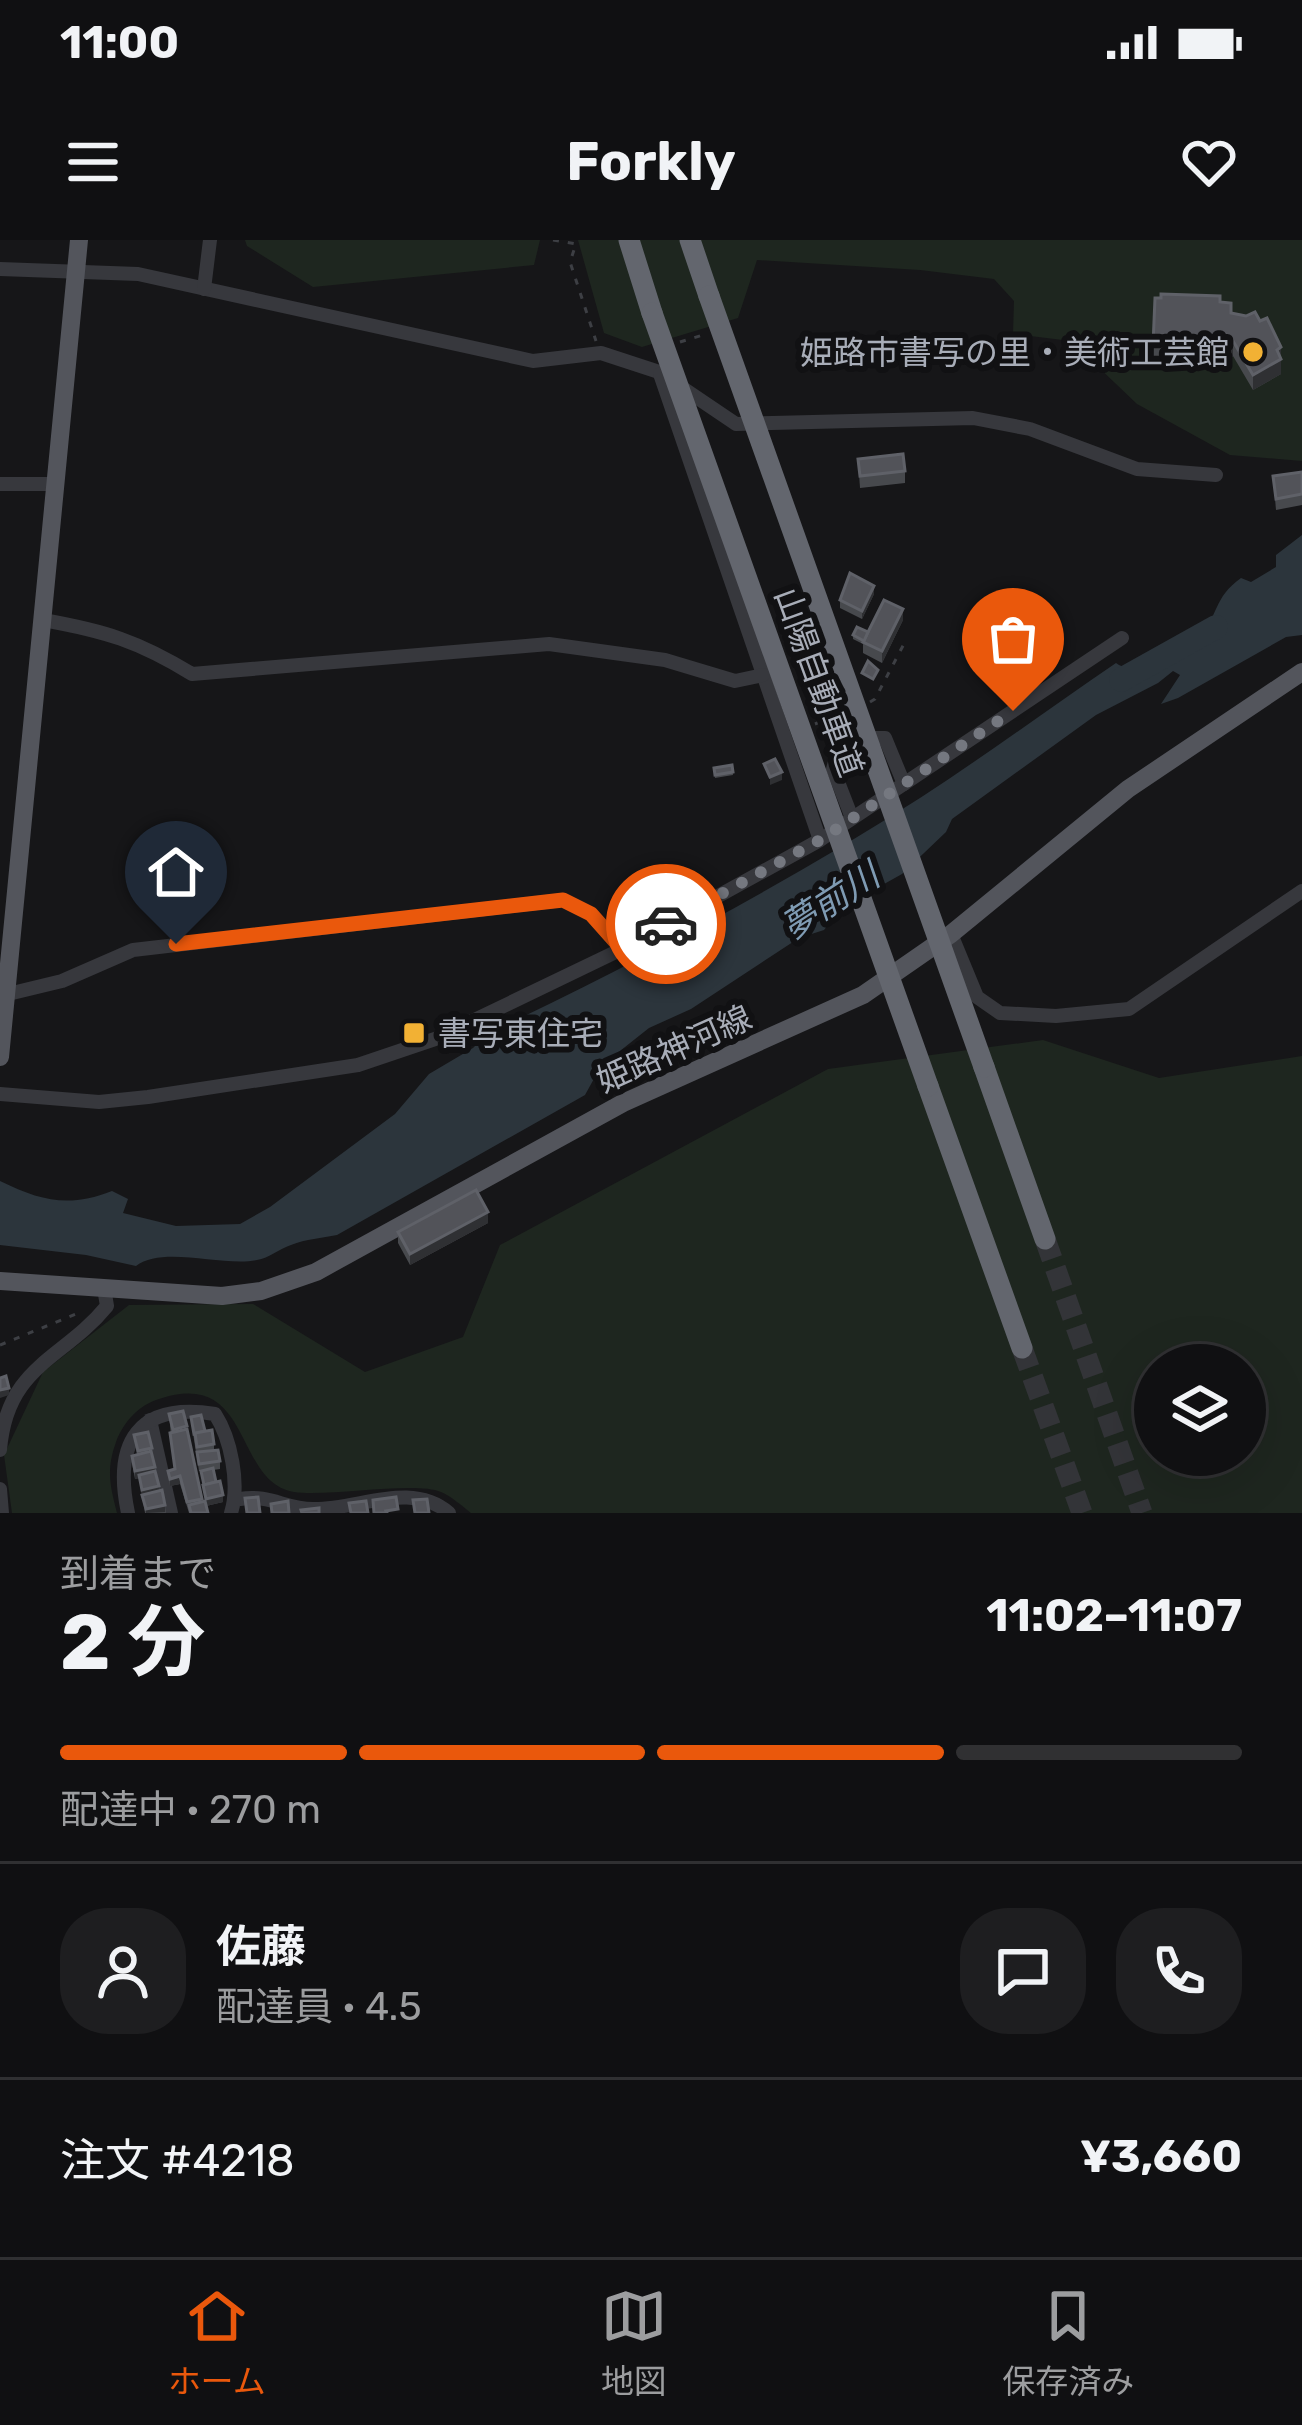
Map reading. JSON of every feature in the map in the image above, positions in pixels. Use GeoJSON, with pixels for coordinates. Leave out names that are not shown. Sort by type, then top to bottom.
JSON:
{"type":"FeatureCollection","features":[{"type":"Feature","properties":{"kind":"highway","name":"山陽自動車道"},"geometry":{"type":"LineString","coordinates":[[629,240],[1022,1348]]}},
{"type":"Feature","properties":{"kind":"highway","name":"山陽自動車道"},"geometry":{"type":"LineString","coordinates":[[690,240],[1045,1239]]}},
{"type":"Feature","properties":{"kind":"main road"},"geometry":{"type":"LineString","coordinates":[[0,1057],[6,912],[43,620],[79,240]]}},
{"type":"Feature","properties":{"kind":"main road","name":"姫路神河線"},"geometry":{"type":"LineString","coordinates":[[0,1281],[222,1296],[289,1284],[623,1102],[863,995],[951,934],[1127,790],[1302,672]]}},
{"type":"Feature","properties":{"kind":"street"},"geometry":{"type":"LineString","coordinates":[[204,289],[210,240]]}},
{"type":"Feature","properties":{"kind":"street"},"geometry":{"type":"LineString","coordinates":[[0,268],[113,270],[533,361],[601,352],[659,372],[736,424],[987,419],[1090,449],[1138,469],[1216,475]]}},
{"type":"Feature","properties":{"kind":"street"},"geometry":{"type":"LineString","coordinates":[[659,372],[820,840]]}},
{"type":"Feature","properties":{"kind":"street"},"geometry":{"type":"LineString","coordinates":[[0,484],[55,484]]}},
{"type":"Feature","properties":{"kind":"street"},"geometry":{"type":"LineString","coordinates":[[43,620],[108,631],[157,652],[192,674],[550,644],[665,660],[735,681],[763,675]]}},
{"type":"Feature","properties":{"kind":"street"},"geometry":{"type":"LineString","coordinates":[[0,1094],[99,1102],[358,1065],[435,1039],[622,949],[820,840],[1121,638]]}},
{"type":"Feature","properties":{"kind":"street"},"geometry":{"type":"LineString","coordinates":[[852,818],[833,769],[838,751],[885,738],[904,784]]}},
{"type":"Feature","properties":{"kind":"street"},"geometry":{"type":"LineString","coordinates":[[951,934],[977,997],[1000,1013],[1056,1016],[1130,1009],[1302,891]]}},
{"type":"Feature","properties":{"kind":"street"},"geometry":{"type":"LineString","coordinates":[[4,995],[62,981],[133,950],[563,900],[591,914],[622,949]]}},
{"type":"Feature","properties":{"kind":"street"},"geometry":{"type":"LineString","coordinates":[[0,1450],[14,1401],[36,1366],[107,1306],[104,1288]]}},
{"type":"Feature","properties":{"kind":"street"},"geometry":{"type":"LineString","coordinates":[[128,1513],[121,1480],[128,1442],[150,1420],[185,1409],[215,1414],[227,1432],[233,1507],[262,1496],[310,1510],[406,1505],[419,1496],[448,1513]]}},
{"type":"Feature","properties":{"kind":"street"},"geometry":{"type":"LineString","coordinates":[[150,1420],[171,1513]]}},
{"type":"Feature","properties":{"kind":"street"},"geometry":{"type":"LineString","coordinates":[[0,1489],[2,1513]]}},
{"type":"Feature","properties":{"kind":"path"},"geometry":{"type":"LineString","coordinates":[[554,240],[576,244],[571,262]]}},
{"type":"Feature","properties":{"kind":"path"},"geometry":{"type":"LineString","coordinates":[[0,1345],[78,1310],[90,1325]]}},
{"type":"Feature","properties":{"kind":"shaded area"},"geometry":{"type":"Polygon","coordinates":[[[245,240],[540,240],[534,265],[313,287],[247,246],[245,240]]]}},
{"type":"Feature","properties":{"kind":"shaded area"},"geometry":{"type":"Polygon","coordinates":[[[578,240],[1302,240],[1302,461],[1230,455],[1137,404],[1071,341],[1013,334],[1014,301],[994,279],[757,260],[738,318],[642,347],[604,333],[578,240]]]}},
{"type":"Feature","properties":{"kind":"shaded area"},"geometry":{"type":"Polygon","coordinates":[[[1043,1040],[1159,1078],[1302,1056],[1302,1513],[471,1513],[429,1489],[309,1493],[275,1484],[260,1469],[227,1412],[211,1399],[189,1393],[152,1402],[123,1427],[110,1469],[117,1513],[12,1513],[4,1455],[43,1372],[129,1305],[253,1304],[365,1372],[463,1337],[500,1245],[828,1069],[1043,1040]]]}},
{"type":"Feature","properties":{"kind":"water"},"geometry":{"type":"Polygon","coordinates":[[[1302,535],[1302,635],[1286,637],[1178,698],[1161,704],[1180,675],[1173,671],[1096,715],[952,819],[946,832],[902,874],[843,907],[824,930],[799,938],[691,1009],[649,1028],[601,1066],[585,1095],[337,1235],[297,1243],[257,1260],[162,1257],[136,1266],[0,1245],[0,1181],[55,1200],[112,1191],[128,1199],[123,1213],[176,1226],[240,1224],[395,1114],[429,1074],[487,1034],[653,952],[868,831],[1116,663],[1124,667],[1147,664],[1184,646],[1207,626],[1232,585],[1241,578],[1251,582],[1276,567],[1276,555],[1302,535]]]}},
{"type":"Feature","properties":{"kind":"building"},"geometry":{"type":"Polygon","coordinates":[[[1161,294],[1220,296],[1220,302],[1231,303],[1231,313],[1246,316],[1255,312],[1260,321],[1267,318],[1281,347],[1277,350],[1281,359],[1253,375],[1233,341],[1227,347],[1219,342],[1219,348],[1153,345],[1155,298],[1161,294]]]}},
{"type":"Feature","properties":{"kind":"building"},"geometry":{"type":"Polygon","coordinates":[[[903,454],[905,471],[860,476],[858,459],[903,454]]]}},
{"type":"Feature","properties":{"kind":"building"},"geometry":{"type":"Polygon","coordinates":[[[1302,472],[1302,494],[1276,499],[1273,476],[1302,472]]]}},
{"type":"Feature","properties":{"kind":"building"},"geometry":{"type":"Polygon","coordinates":[[[850,573],[874,586],[862,611],[840,600],[850,573]]]}},
{"type":"Feature","properties":{"kind":"building"},"geometry":{"type":"Polygon","coordinates":[[[884,600],[903,609],[882,651],[863,642],[884,600]]]}},
{"type":"Feature","properties":{"kind":"building"},"geometry":{"type":"Polygon","coordinates":[[[857,627],[868,632],[864,641],[853,635],[857,627]]]}},
{"type":"Feature","properties":{"kind":"building"},"geometry":{"type":"Polygon","coordinates":[[[868,661],[878,670],[873,679],[862,673],[868,661]]]}},
{"type":"Feature","properties":{"kind":"building"},"geometry":{"type":"Polygon","coordinates":[[[775,759],[782,772],[770,777],[764,764],[775,759]]]}},
{"type":"Feature","properties":{"kind":"building"},"geometry":{"type":"Polygon","coordinates":[[[732,765],[733,772],[715,775],[714,768],[732,765]]]}},
{"type":"Feature","properties":{"kind":"building"},"geometry":{"type":"Polygon","coordinates":[[[476,1190],[488,1212],[410,1254],[398,1232],[476,1190]]]}},
{"type":"Feature","properties":{"kind":"building"},"geometry":{"type":"Polygon","coordinates":[[[6,1376],[9,1388],[0,1390],[0,1378],[6,1376]]]}},
{"type":"Feature","properties":{"kind":"building"},"geometry":{"type":"Polygon","coordinates":[[[183,1411],[187,1426],[173,1430],[169,1414],[183,1411]]]}},
{"type":"Feature","properties":{"kind":"building"},"geometry":{"type":"Polygon","coordinates":[[[201,1415],[205,1431],[194,1434],[191,1417],[201,1415]]]}},
{"type":"Feature","properties":{"kind":"building"},"geometry":{"type":"Polygon","coordinates":[[[187,1429],[202,1499],[187,1502],[180,1476],[170,1479],[168,1471],[175,1469],[170,1433],[187,1429]]]}},
{"type":"Feature","properties":{"kind":"building"},"geometry":{"type":"Polygon","coordinates":[[[212,1430],[214,1444],[197,1447],[195,1433],[212,1430]]]}},
{"type":"Feature","properties":{"kind":"building"},"geometry":{"type":"Polygon","coordinates":[[[148,1432],[152,1448],[138,1451],[134,1435],[148,1432]]]}},
{"type":"Feature","properties":{"kind":"building"},"geometry":{"type":"Polygon","coordinates":[[[218,1450],[220,1461],[199,1464],[197,1452],[218,1450]]]}},
{"type":"Feature","properties":{"kind":"building"},"geometry":{"type":"Polygon","coordinates":[[[151,1451],[155,1467],[135,1471],[132,1456],[151,1451]]]}},
{"type":"Feature","properties":{"kind":"building"},"geometry":{"type":"Polygon","coordinates":[[[213,1468],[216,1482],[204,1485],[201,1471],[213,1468]]]}},
{"type":"Feature","properties":{"kind":"building"},"geometry":{"type":"Polygon","coordinates":[[[155,1471],[159,1486],[142,1490],[139,1475],[155,1471]]]}},
{"type":"Feature","properties":{"kind":"building"},"geometry":{"type":"Polygon","coordinates":[[[220,1481],[223,1495],[206,1499],[203,1485],[220,1481]]]}},
{"type":"Feature","properties":{"kind":"building"},"geometry":{"type":"Polygon","coordinates":[[[162,1490],[165,1505],[146,1509],[142,1495],[162,1490]]]}},
{"type":"Feature","properties":{"kind":"building"},"geometry":{"type":"Polygon","coordinates":[[[258,1497],[260,1513],[247,1513],[245,1498],[258,1497]]]}},
{"type":"Feature","properties":{"kind":"building"},"geometry":{"type":"Polygon","coordinates":[[[396,1497],[398,1509],[374,1513],[373,1500],[396,1497]]]}},
{"type":"Feature","properties":{"kind":"building"},"geometry":{"type":"Polygon","coordinates":[[[427,1499],[429,1513],[415,1513],[413,1500],[427,1499]]]}},
{"type":"Feature","properties":{"kind":"building"},"geometry":{"type":"Polygon","coordinates":[[[205,1501],[208,1513],[191,1513],[189,1505],[205,1501]]]}},
{"type":"Feature","properties":{"kind":"building"},"geometry":{"type":"Polygon","coordinates":[[[288,1501],[289,1513],[272,1513],[271,1504],[288,1501]]]}},
{"type":"Feature","properties":{"kind":"building"},"geometry":{"type":"Polygon","coordinates":[[[366,1501],[368,1513],[351,1513],[349,1503],[366,1501]]]}},
{"type":"Feature","properties":{"kind":"waterway","name":"夢前川"},"geometry":{"type":"LineString","coordinates":[[1121,680],[1216,627]]}},
{"type":"Feature","properties":{"kind":"tunnel"},"geometry":{"type":"LineString","coordinates":[[1045,1239],[1142,1513]]}},
{"type":"Feature","properties":{"kind":"tunnel"},"geometry":{"type":"LineString","coordinates":[[1022,1348],[1082,1513]]}},
{"type":"Feature","properties":{"kind":"way so far"},"geometry":{"type":"LineString","coordinates":[[666,924],[820,840],[1013,711]]}},
{"type":"Feature","properties":{"kind":"place","name":"姫路市書写の里・美術工芸館"},"geometry":{"type":"Point","coordinates":[1253,352]}},
{"type":"Feature","properties":{"kind":"place","name":"書写東住宅"},"geometry":{"type":"Point","coordinates":[414,1033]}},
{"type":"Feature","properties":{"kind":"route"},"geometry":{"type":"LineString","coordinates":[[176,944],[563,900],[591,914],[622,949],[666,924]]}}]}
